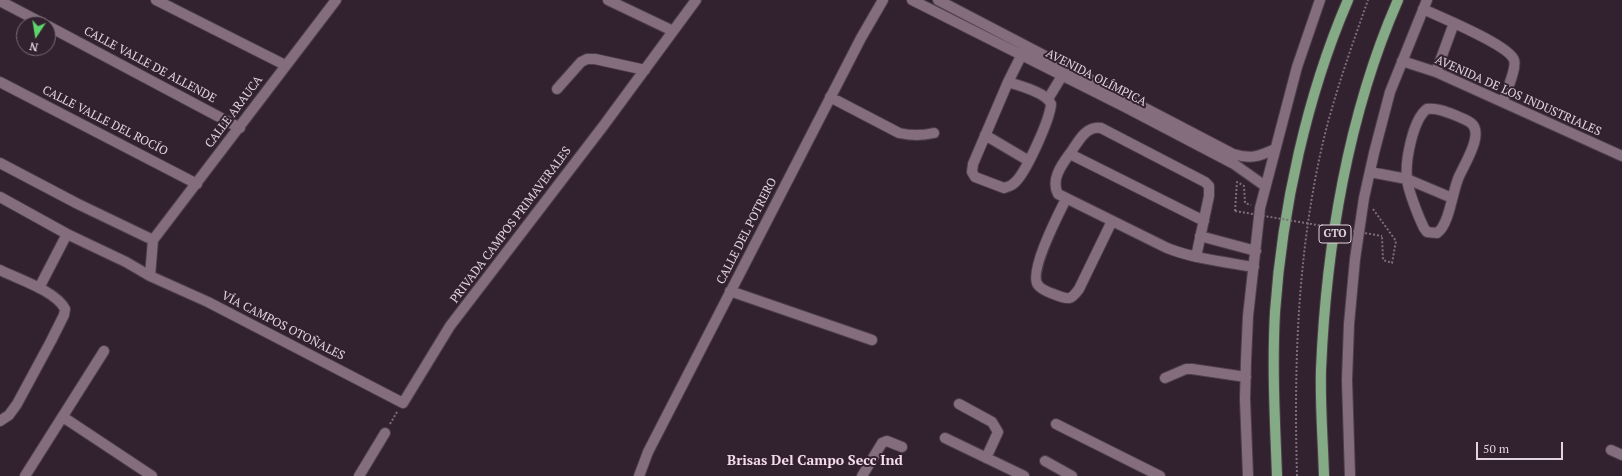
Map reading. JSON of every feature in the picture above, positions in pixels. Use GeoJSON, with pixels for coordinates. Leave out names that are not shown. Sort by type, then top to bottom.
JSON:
{"type":"FeatureCollection","features":[{"type":"Feature","properties":{"kind":"main road"},"geometry":{"type":"LineString","coordinates":[[1277,476],[1274,399],[1275,313],[1281,252],[1288,208],[1304,131],[1324,64],[1348,0]]}},
{"type":"Feature","properties":{"kind":"main road","name":"GTO"},"geometry":{"type":"LineString","coordinates":[[1324,476],[1321,372],[1329,271],[1337,216],[1344,175],[1367,87],[1398,0]]}},
{"type":"Feature","properties":{"kind":"street"},"geometry":{"type":"LineString","coordinates":[[156,0],[285,65]]}},
{"type":"Feature","properties":{"kind":"street","name":"CALLE ARAUCA"},"geometry":{"type":"LineString","coordinates":[[154,240],[240,128],[285,65],[336,0]]}},
{"type":"Feature","properties":{"kind":"street"},"geometry":{"type":"LineString","coordinates":[[608,0],[673,31]]}},
{"type":"Feature","properties":{"kind":"street","name":"PRIVADA CAMPOS PRIMAVERALES"},"geometry":{"type":"LineString","coordinates":[[403,403],[450,326],[645,70],[696,0]]}},
{"type":"Feature","properties":{"kind":"street","name":"CALLE DEL POTRERO"},"geometry":{"type":"LineString","coordinates":[[639,476],[652,446],[730,291],[860,38],[883,0]]}},
{"type":"Feature","properties":{"kind":"street","name":"AVENIDA OLÍMPICA"},"geometry":{"type":"LineString","coordinates":[[912,0],[1024,50]]}},
{"type":"Feature","properties":{"kind":"street","name":"AVENIDA OLÍMPICA"},"geometry":{"type":"LineString","coordinates":[[938,0],[1024,50],[1234,164],[1265,186]]}},
{"type":"Feature","properties":{"kind":"street"},"geometry":{"type":"LineString","coordinates":[[1248,476],[1245,399],[1248,316],[1260,208],[1297,67],[1320,0]]}},
{"type":"Feature","properties":{"kind":"street"},"geometry":{"type":"LineString","coordinates":[[0,1],[29,16]]}},
{"type":"Feature","properties":{"kind":"street"},"geometry":{"type":"LineString","coordinates":[[1350,476],[1347,380],[1349,324],[1355,259],[1364,198],[1382,117],[1390,92],[1425,5],[1454,23],[1509,52],[1514,60],[1515,66],[1503,102]]}},
{"type":"Feature","properties":{"kind":"street"},"geometry":{"type":"LineString","coordinates":[[1436,72],[1454,23]]}},
{"type":"Feature","properties":{"kind":"street","name":"CALLE VALLE DE ALLENDE"},"geometry":{"type":"LineString","coordinates":[[56,30],[240,128]]}},
{"type":"Feature","properties":{"kind":"street"},"geometry":{"type":"LineString","coordinates":[[1008,82],[1037,92],[1048,99],[1051,104],[1044,129],[1029,161],[1014,184],[1004,188],[975,177],[972,172],[973,164],[1008,82],[1024,50]]}},
{"type":"Feature","properties":{"kind":"street"},"geometry":{"type":"LineString","coordinates":[[557,89],[581,62],[587,59],[594,59],[645,70]]}},
{"type":"Feature","properties":{"kind":"street","name":"AVENIDA DE LOS INDUSTRIALES"},"geometry":{"type":"LineString","coordinates":[[1402,61],[1436,72],[1622,156]]}},
{"type":"Feature","properties":{"kind":"street"},"geometry":{"type":"LineString","coordinates":[[1048,99],[1065,72]]}},
{"type":"Feature","properties":{"kind":"street","name":"AVENIDA OLÍMPICA"},"geometry":{"type":"LineString","coordinates":[[1065,72],[1233,154],[1252,158],[1275,149]]}},
{"type":"Feature","properties":{"kind":"street","name":"CALLE VALLE DEL ROCÍO"},"geometry":{"type":"LineString","coordinates":[[0,82],[197,184]]}},
{"type":"Feature","properties":{"kind":"street"},"geometry":{"type":"LineString","coordinates":[[830,97],[899,133],[910,136],[922,136],[934,133]]}},
{"type":"Feature","properties":{"kind":"street"},"geometry":{"type":"LineString","coordinates":[[1427,109],[1440,110],[1472,123],[1475,128],[1476,138],[1458,179],[1444,225],[1437,233],[1427,232],[1421,221],[1406,179],[1408,158],[1414,129],[1422,112],[1427,109]]}},
{"type":"Feature","properties":{"kind":"street"},"geometry":{"type":"LineString","coordinates":[[1196,257],[1204,221],[1209,186],[1205,182],[1139,147],[1097,128],[1091,129],[1084,134],[1064,161],[1056,182],[1056,190],[1058,194],[1184,255],[1196,257],[1254,266]]}},
{"type":"Feature","properties":{"kind":"street"},"geometry":{"type":"LineString","coordinates":[[985,135],[1029,161]]}},
{"type":"Feature","properties":{"kind":"street"},"geometry":{"type":"LineString","coordinates":[[1070,154],[1204,221]]}},
{"type":"Feature","properties":{"kind":"street"},"geometry":{"type":"LineString","coordinates":[[0,163],[78,204],[154,240],[150,276]]}},
{"type":"Feature","properties":{"kind":"street"},"geometry":{"type":"LineString","coordinates":[[1370,172],[1406,179],[1452,198]]}},
{"type":"Feature","properties":{"kind":"street","name":"VÍA CAMPOS OTOÑALES"},"geometry":{"type":"LineString","coordinates":[[0,197],[67,234],[126,262],[150,276],[208,302],[403,403]]}},
{"type":"Feature","properties":{"kind":"street"},"geometry":{"type":"LineString","coordinates":[[1066,199],[1048,236],[1036,271],[1036,281],[1043,289],[1066,299],[1074,296],[1112,221]]}},
{"type":"Feature","properties":{"kind":"street"},"geometry":{"type":"LineString","coordinates":[[39,288],[67,234]]}},
{"type":"Feature","properties":{"kind":"street"},"geometry":{"type":"LineString","coordinates":[[1200,236],[1256,251]]}},
{"type":"Feature","properties":{"kind":"street"},"geometry":{"type":"LineString","coordinates":[[0,421],[9,415],[17,404],[65,312],[63,306],[39,288],[2,274]]}},
{"type":"Feature","properties":{"kind":"street"},"geometry":{"type":"LineString","coordinates":[[730,291],[872,340]]}},
{"type":"Feature","properties":{"kind":"street"},"geometry":{"type":"LineString","coordinates":[[25,476],[104,351]]}},
{"type":"Feature","properties":{"kind":"street"},"geometry":{"type":"LineString","coordinates":[[1165,378],[1186,369],[1246,377]]}},
{"type":"Feature","properties":{"kind":"street"},"geometry":{"type":"LineString","coordinates":[[959,404],[992,422],[996,426],[998,432],[986,458]]}},
{"type":"Feature","properties":{"kind":"street"},"geometry":{"type":"LineString","coordinates":[[63,417],[152,476]]}},
{"type":"Feature","properties":{"kind":"street"},"geometry":{"type":"LineString","coordinates":[[1056,424],[1160,476]]}},
{"type":"Feature","properties":{"kind":"street"},"geometry":{"type":"LineString","coordinates":[[359,476],[385,434]]}},
{"type":"Feature","properties":{"kind":"street"},"geometry":{"type":"LineString","coordinates":[[945,438],[1024,476]]}},
{"type":"Feature","properties":{"kind":"street"},"geometry":{"type":"LineString","coordinates":[[862,476],[882,443],[888,441],[902,447]]}},
{"type":"Feature","properties":{"kind":"street"},"geometry":{"type":"LineString","coordinates":[[1611,450],[1622,455]]}},
{"type":"Feature","properties":{"kind":"street"},"geometry":{"type":"LineString","coordinates":[[1045,461],[1072,476]]}},
{"type":"Feature","properties":{"kind":"path"},"geometry":{"type":"LineString","coordinates":[[1298,476],[1297,339],[1307,224],[1318,164],[1333,104],[1368,0]]}},
{"type":"Feature","properties":{"kind":"path"},"geometry":{"type":"LineString","coordinates":[[1260,208],[1245,203],[1244,186],[1237,182],[1235,211],[1382,236],[1383,260],[1392,263],[1396,241],[1364,198]]}},
{"type":"Feature","properties":{"kind":"path"},"geometry":{"type":"LineString","coordinates":[[385,434],[403,403]]}},
{"type":"Feature","properties":{"kind":"district","name":"Brisas Del Campo Secc Ind"},"geometry":{"type":"Point","coordinates":[815,461]}}]}
